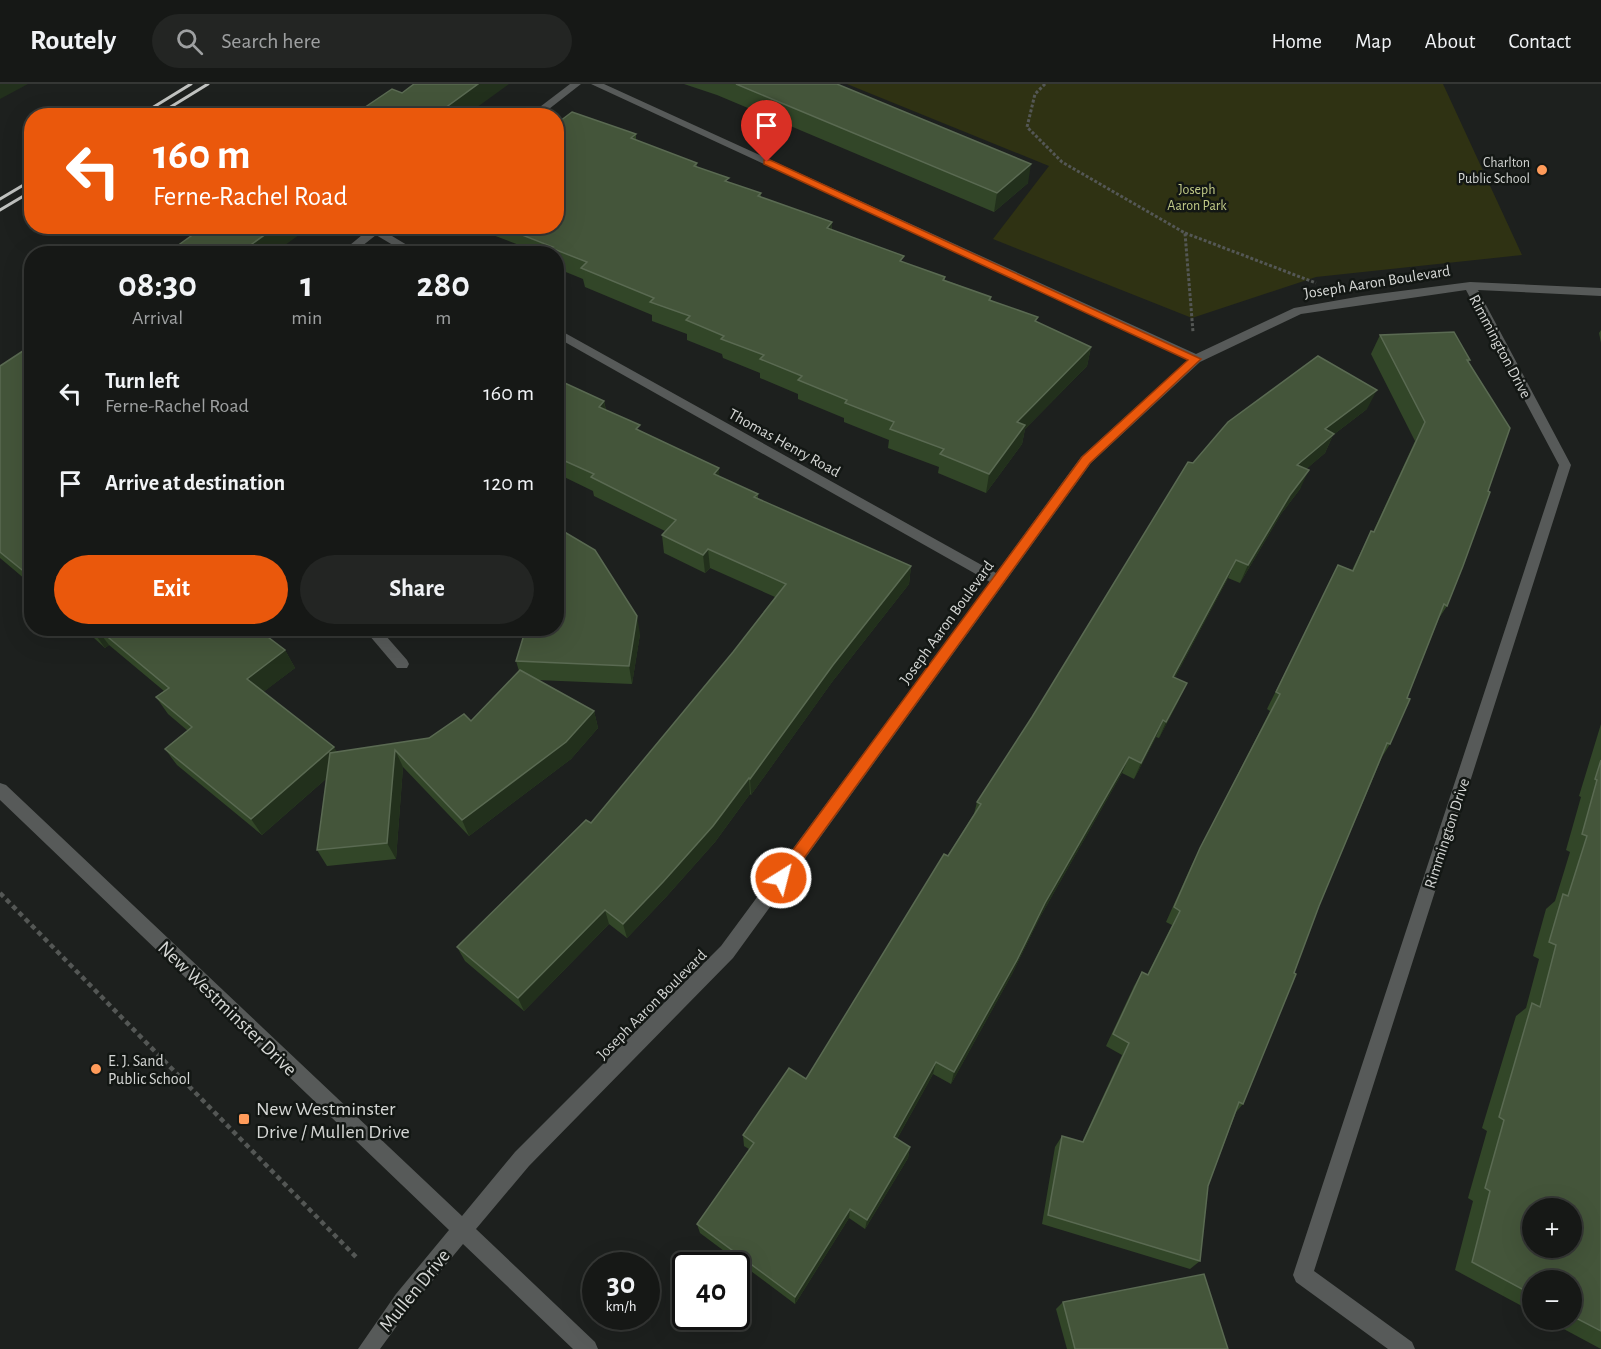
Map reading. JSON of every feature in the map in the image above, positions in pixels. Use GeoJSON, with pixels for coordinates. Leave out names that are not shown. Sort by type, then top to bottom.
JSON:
{"type":"FeatureCollection","features":[{"type":"Feature","properties":{"kind":"street"},"geometry":{"type":"LineString","coordinates":[[544,108],[576,84]]}},
{"type":"Feature","properties":{"kind":"street"},"geometry":{"type":"LineString","coordinates":[[596,84],[1196,359]]}},
{"type":"Feature","properties":{"kind":"street"},"geometry":{"type":"LineString","coordinates":[[354,246],[370,234]]}},
{"type":"Feature","properties":{"kind":"street"},"geometry":{"type":"LineString","coordinates":[[387,234],[405,246]]}},
{"type":"Feature","properties":{"kind":"street","name":"Joseph Aaron Boulevard"},"geometry":{"type":"LineString","coordinates":[[462,1231],[522,1159],[727,952],[1086,460],[1196,359],[1298,311],[1470,286],[1601,292]]}},
{"type":"Feature","properties":{"kind":"street","name":"Rimmington Drive"},"geometry":{"type":"LineString","coordinates":[[1405,1349],[1303,1275],[1565,465],[1470,286]]}},
{"type":"Feature","properties":{"kind":"street","name":"Thomas Henry Road"},"geometry":{"type":"LineString","coordinates":[[564,336],[998,580]]}},
{"type":"Feature","properties":{"kind":"street"},"geometry":{"type":"LineString","coordinates":[[377,636],[402,664]]}},
{"type":"Feature","properties":{"kind":"street","name":"New Westminster Drive"},"geometry":{"type":"LineString","coordinates":[[0,790],[588,1349]]}},
{"type":"Feature","properties":{"kind":"street","name":"Mullen Drive"},"geometry":{"type":"LineString","coordinates":[[368,1349],[403,1301],[462,1231]]}},
{"type":"Feature","properties":{"kind":"path"},"geometry":{"type":"LineString","coordinates":[[1045,84],[1035,94],[1027,127],[1062,162],[1185,233],[1318,283]]}},
{"type":"Feature","properties":{"kind":"path"},"geometry":{"type":"LineString","coordinates":[[1185,233],[1196,359]]}},
{"type":"Feature","properties":{"kind":"path"},"geometry":{"type":"LineString","coordinates":[[0,893],[357,1258]]}},
{"type":"Feature","properties":{"kind":"green space","name":"Joseph Aaron Park"},"geometry":{"type":"Polygon","coordinates":[[[847,84],[1443,84],[1522,255],[1316,277],[1192,318],[993,239],[1049,166],[847,84]]]}},
{"type":"Feature","properties":{"kind":"building"},"geometry":{"type":"Polygon","coordinates":[[[414,84],[478,84],[445,108],[364,108],[392,89],[402,93],[414,84]]]}},
{"type":"Feature","properties":{"kind":"building"},"geometry":{"type":"Polygon","coordinates":[[[736,84],[837,84],[1031,164],[997,193],[736,84]]]}},
{"type":"Feature","properties":{"kind":"building"},"geometry":{"type":"Polygon","coordinates":[[[572,112],[636,134],[631,138],[697,163],[694,166],[729,178],[725,181],[761,193],[758,196],[832,222],[827,228],[904,256],[900,261],[945,277],[943,280],[991,297],[989,300],[1038,317],[1035,321],[1091,347],[1017,422],[1025,425],[989,474],[940,454],[944,449],[890,429],[894,422],[845,403],[847,400],[798,380],[802,376],[760,359],[764,355],[721,339],[724,336],[686,320],[690,316],[650,302],[654,298],[581,268],[587,262],[564,253],[564,246],[550,246],[520,234],[564,234],[564,118],[572,112]]]}},
{"type":"Feature","properties":{"kind":"building"},"geometry":{"type":"Polygon","coordinates":[[[194,234],[266,234],[249,246],[177,246],[194,234]]]}},
{"type":"Feature","properties":{"kind":"building"},"geometry":{"type":"Polygon","coordinates":[[[1454,332],[1470,360],[1467,360],[1510,428],[1463,566],[1447,606],[1444,604],[1407,698],[1410,699],[1390,744],[1387,743],[1319,906],[1294,973],[1296,974],[1243,1104],[1239,1102],[1208,1186],[1200,1261],[1048,1215],[1062,1136],[1083,1142],[1129,1043],[1113,1034],[1142,972],[1148,975],[1180,911],[1174,907],[1200,848],[1280,694],[1276,692],[1338,565],[1353,571],[1371,531],[1374,532],[1425,422],[1380,335],[1454,332]]]}},
{"type":"Feature","properties":{"kind":"building"},"geometry":{"type":"Polygon","coordinates":[[[24,350],[24,572],[0,552],[0,366],[24,350]]]}},
{"type":"Feature","properties":{"kind":"building"},"geometry":{"type":"Polygon","coordinates":[[[1318,356],[1377,390],[1325,429],[1334,434],[1297,465],[1309,470],[1290,495],[1248,565],[1236,560],[1173,677],[1187,683],[1166,722],[1163,720],[1141,763],[1129,757],[1045,903],[1017,960],[954,1072],[936,1062],[894,1137],[910,1147],[867,1220],[850,1209],[795,1297],[750,1263],[750,1252],[735,1252],[697,1224],[754,1143],[743,1135],[789,1068],[806,1079],[944,854],[948,856],[981,804],[977,802],[1032,717],[1188,462],[1193,463],[1228,422],[1318,356]]]}},
{"type":"Feature","properties":{"kind":"building"},"geometry":{"type":"Polygon","coordinates":[[[564,383],[604,401],[599,407],[640,425],[636,429],[719,468],[714,474],[758,494],[754,497],[911,566],[833,665],[750,779],[713,826],[663,882],[623,924],[605,910],[518,998],[457,947],[586,820],[591,823],[733,652],[786,584],[708,549],[703,555],[662,535],[676,520],[591,477],[594,474],[564,461],[564,383]]]}},
{"type":"Feature","properties":{"kind":"building"},"geometry":{"type":"Polygon","coordinates":[[[564,532],[595,550],[637,616],[629,666],[516,661],[524,636],[564,636],[564,532]]]}},
{"type":"Feature","properties":{"kind":"building"},"geometry":{"type":"Polygon","coordinates":[[[107,636],[267,636],[285,650],[247,679],[334,747],[251,819],[165,749],[192,727],[156,697],[169,688],[107,636]]]}},
{"type":"Feature","properties":{"kind":"building"},"geometry":{"type":"Polygon","coordinates":[[[520,670],[594,711],[566,742],[462,820],[395,750],[387,843],[317,850],[330,753],[429,738],[464,714],[471,721],[520,670]]]}},
{"type":"Feature","properties":{"kind":"building"},"geometry":{"type":"Polygon","coordinates":[[[1601,760],[1601,1331],[1582,1321],[1582,1270],[1522,1270],[1522,1289],[1472,1262],[1490,1191],[1485,1188],[1504,1120],[1499,1117],[1532,1003],[1540,1007],[1556,945],[1549,942],[1563,894],[1568,896],[1587,836],[1582,834],[1597,780],[1595,779],[1601,760]]]}},
{"type":"Feature","properties":{"kind":"building"},"geometry":{"type":"Polygon","coordinates":[[[1204,1274],[1228,1349],[1075,1349],[1063,1302],[1204,1274]]]}},
{"type":"Feature","properties":{"kind":"railway"},"geometry":{"type":"LineString","coordinates":[[152,108],[191,84]]}},
{"type":"Feature","properties":{"kind":"railway"},"geometry":{"type":"LineString","coordinates":[[169,108],[208,84]]}},
{"type":"Feature","properties":{"kind":"railway"},"geometry":{"type":"LineString","coordinates":[[0,199],[24,185]]}},
{"type":"Feature","properties":{"kind":"railway"},"geometry":{"type":"LineString","coordinates":[[0,210],[24,196]]}},
{"type":"Feature","properties":{"kind":"place","name":"Charlton Public School"},"geometry":{"type":"Point","coordinates":[1542,170]}},
{"type":"Feature","properties":{"kind":"place","name":"E. J. Sand Public School"},"geometry":{"type":"Point","coordinates":[96,1069]}},
{"type":"Feature","properties":{"kind":"place","name":"New Westminster Drive / Mullen Drive"},"geometry":{"type":"Point","coordinates":[244,1119]}},
{"type":"Feature","properties":{"kind":"route"},"geometry":{"type":"LineString","coordinates":[[767,162],[1196,359],[1086,460],[781,878]]}}]}
